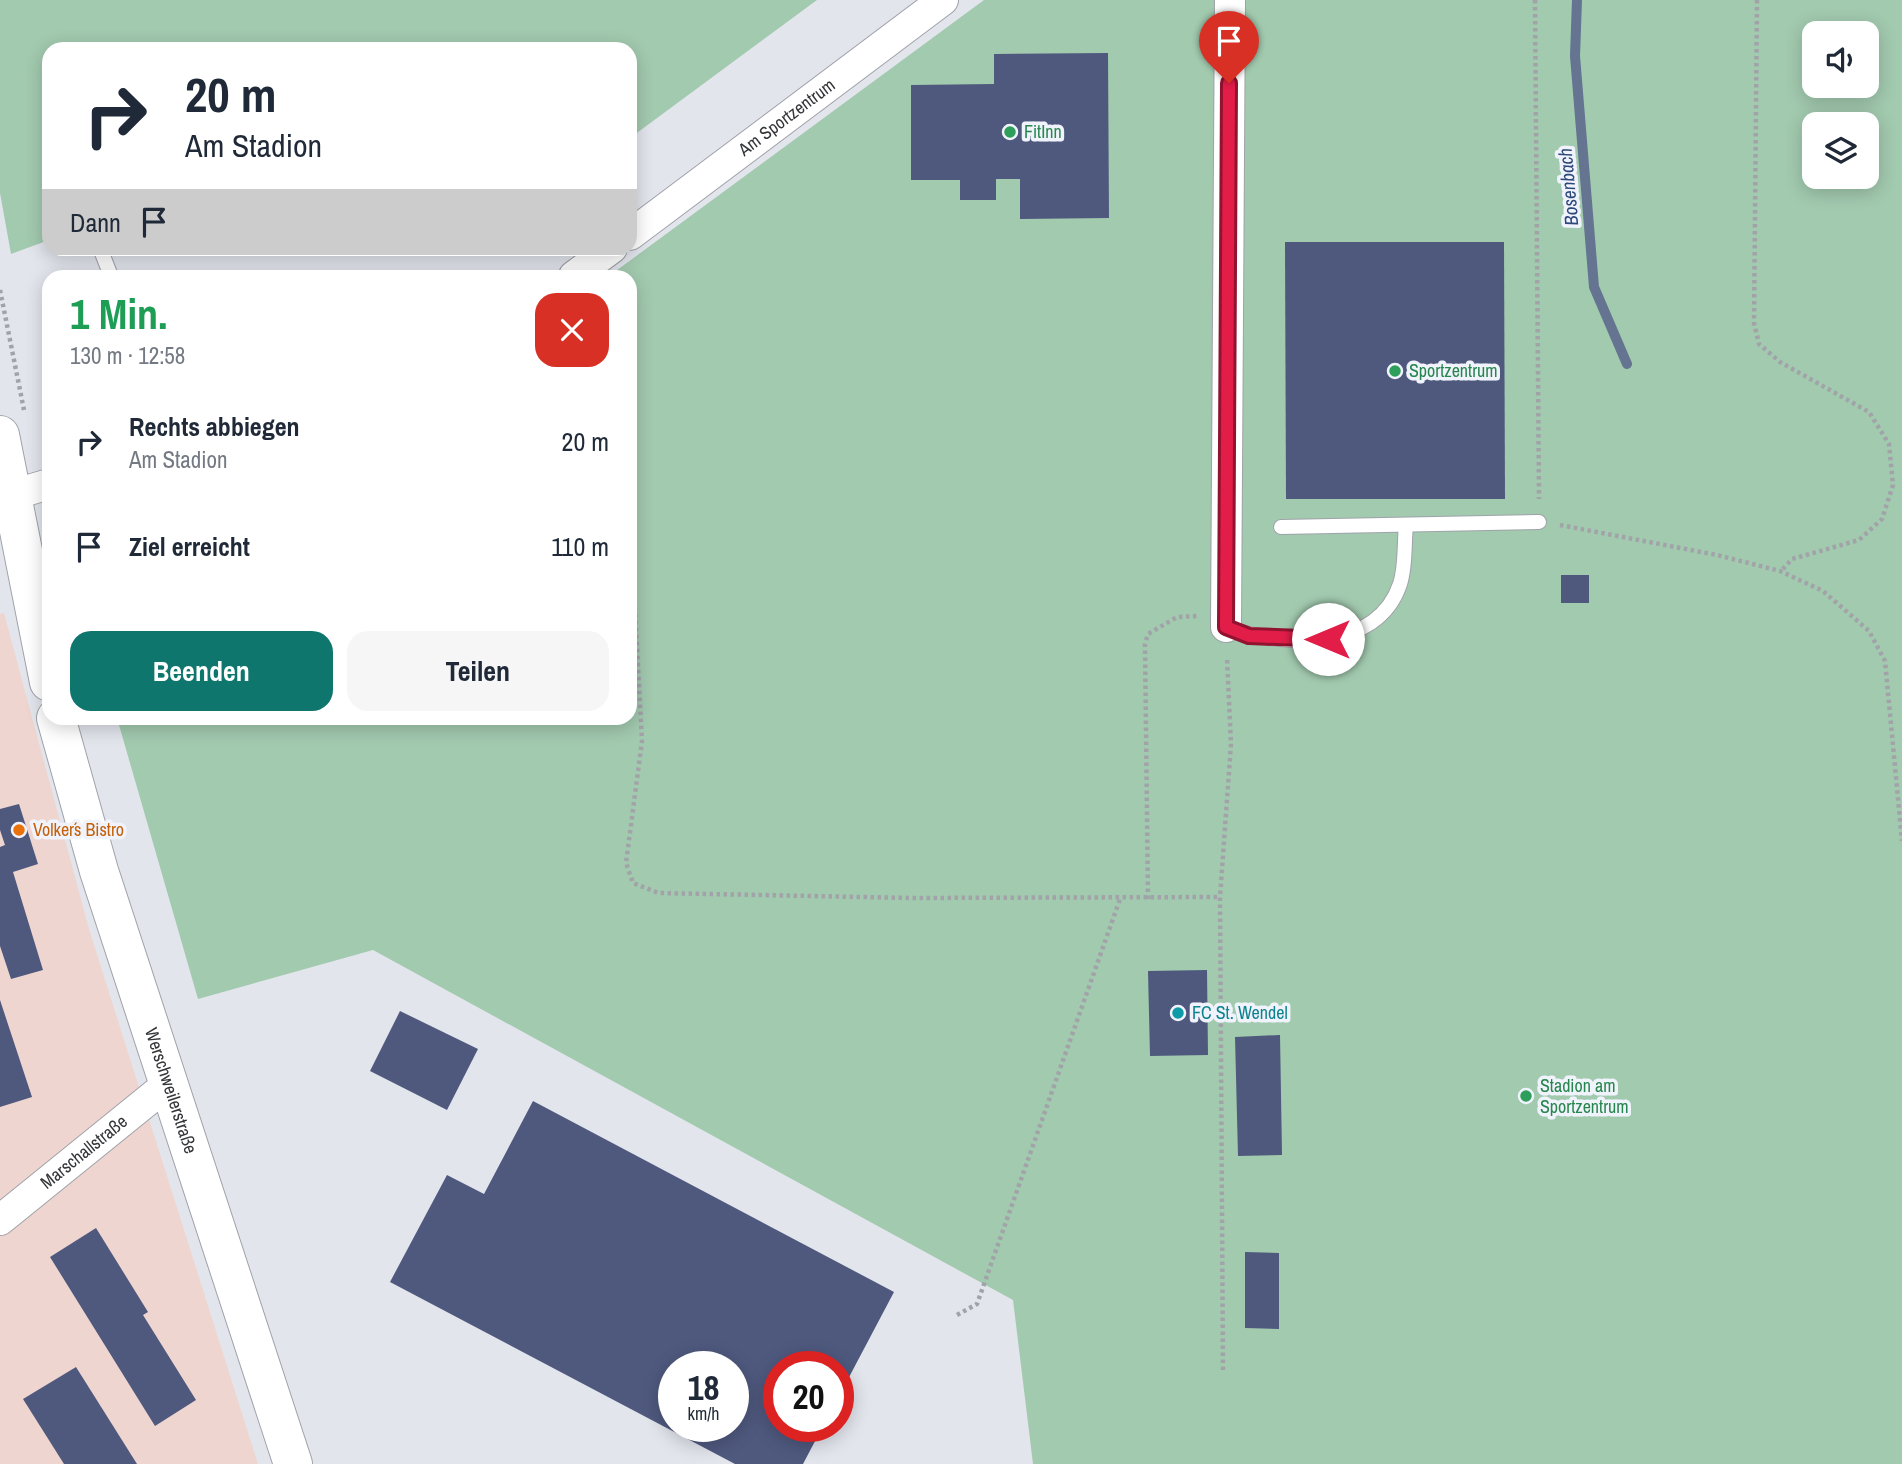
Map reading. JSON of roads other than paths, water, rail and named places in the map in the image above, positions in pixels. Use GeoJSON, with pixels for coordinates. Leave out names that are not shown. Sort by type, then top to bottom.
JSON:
{"type":"FeatureCollection","features":[{"type":"Feature","properties":{"kind":"main road"},"geometry":{"type":"LineString","coordinates":[[0,435],[42,647]]}},
{"type":"Feature","properties":{"kind":"main road","name":"Werschweilerstraße"},"geometry":{"type":"LineString","coordinates":[[58,725],[99,871],[293,1464]]}},
{"type":"Feature","properties":{"kind":"street","name":"Am Sportzentrum"},"geometry":{"type":"LineString","coordinates":[[637,230],[943,0]]}},
{"type":"Feature","properties":{"kind":"street"},"geometry":{"type":"LineString","coordinates":[[1226,627],[1230,0]]}},
{"type":"Feature","properties":{"kind":"street"},"geometry":{"type":"LineString","coordinates":[[582,270],[601,256]]}},
{"type":"Feature","properties":{"kind":"street"},"geometry":{"type":"LineString","coordinates":[[12,495],[42,486]]}},
{"type":"Feature","properties":{"kind":"street","name":"Marschallstraße"},"geometry":{"type":"LineString","coordinates":[[0,1220],[168,1084]]}},
{"type":"Feature","properties":{"kind":"lane"},"geometry":{"type":"LineString","coordinates":[[1281,527],[1539,522]]}},
{"type":"Feature","properties":{"kind":"lane"},"geometry":{"type":"LineString","coordinates":[[1226,627],[1249,636],[1280,639],[1328,639],[1361,631],[1388,609],[1400,583],[1406,525]]}},
{"type":"Feature","properties":{"kind":"waterway","name":"Bosenbach"},"geometry":{"type":"LineString","coordinates":[[1577,0],[1575,56],[1594,287],[1627,364]]}},
{"type":"Feature","properties":{"kind":"place","name":"FitInn"},"geometry":{"type":"Point","coordinates":[1010,132]}},
{"type":"Feature","properties":{"kind":"place","name":"Sportzentrum"},"geometry":{"type":"Point","coordinates":[1395,371]}},
{"type":"Feature","properties":{"kind":"place","name":"Volker´s Bistro"},"geometry":{"type":"Point","coordinates":[19,830]}},
{"type":"Feature","properties":{"kind":"place","name":"FC St. Wendel"},"geometry":{"type":"Point","coordinates":[1178,1013]}},
{"type":"Feature","properties":{"kind":"place","name":"Stadion am Sportzentrum"},"geometry":{"type":"Point","coordinates":[1526,1096]}}]}
